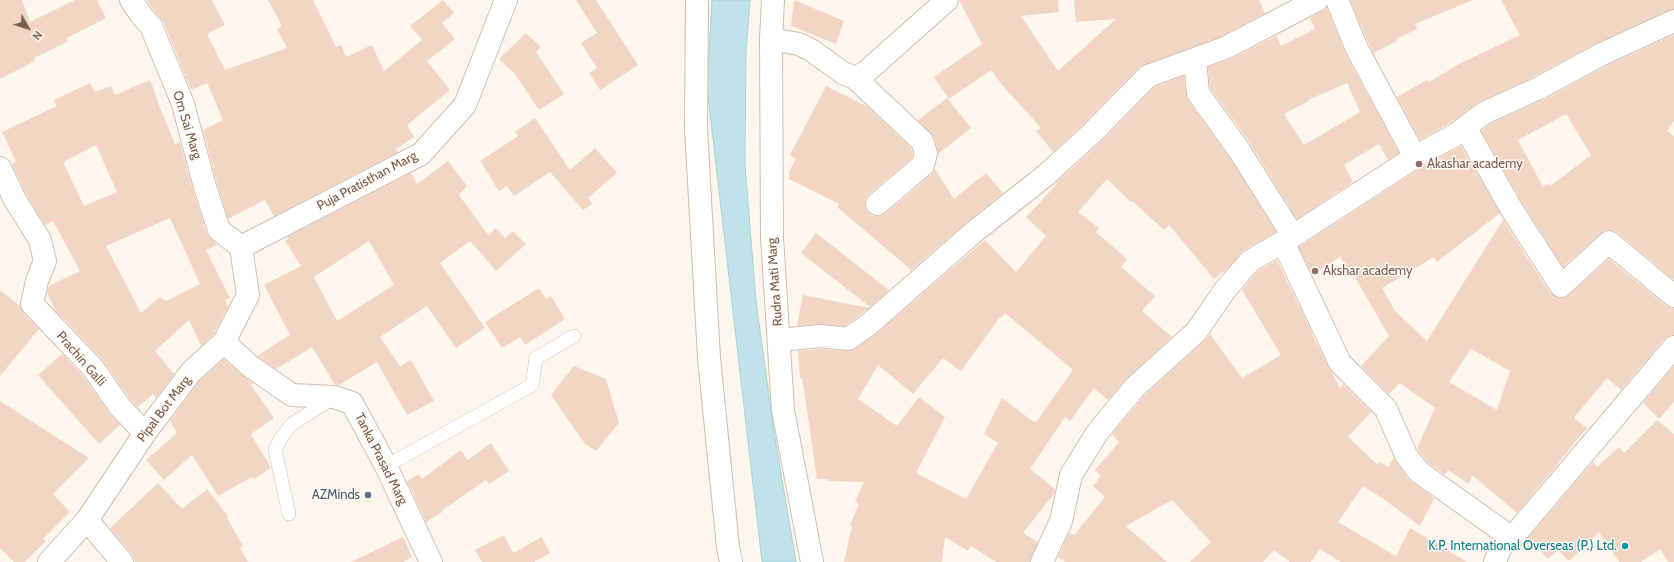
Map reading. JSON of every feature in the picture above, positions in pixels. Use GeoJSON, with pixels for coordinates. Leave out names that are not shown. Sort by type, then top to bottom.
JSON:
{"type":"FeatureCollection","features":[{"type":"Feature","properties":{"kind":"street","name":"Om Sai Marg"},"geometry":{"type":"LineString","coordinates":[[131,0],[141,15],[151,26],[183,104],[205,187],[219,230],[241,247]]}},
{"type":"Feature","properties":{"kind":"street","name":"Puja Pratisthan Marg"},"geometry":{"type":"LineString","coordinates":[[241,247],[421,154],[465,105],[506,0]]}},
{"type":"Feature","properties":{"kind":"street"},"geometry":{"type":"LineString","coordinates":[[697,0],[696,128],[709,358],[728,548],[731,562]]}},
{"type":"Feature","properties":{"kind":"street","name":"Rudra Mati Marg"},"geometry":{"type":"LineString","coordinates":[[773,0],[771,39],[772,238],[783,410],[812,562]]}},
{"type":"Feature","properties":{"kind":"street"},"geometry":{"type":"LineString","coordinates":[[855,78],[866,72],[947,0]]}},
{"type":"Feature","properties":{"kind":"street"},"geometry":{"type":"LineString","coordinates":[[779,340],[821,336],[848,339],[868,325],[974,232],[1046,175],[1092,133],[1148,76],[1225,48],[1317,0]]}},
{"type":"Feature","properties":{"kind":"street"},"geometry":{"type":"LineString","coordinates":[[1337,0],[1357,49],[1415,157]]}},
{"type":"Feature","properties":{"kind":"street"},"geometry":{"type":"LineString","coordinates":[[1042,562],[1061,521],[1071,474],[1097,433],[1134,388],[1196,332],[1225,290],[1250,261],[1288,239],[1415,157],[1455,134],[1484,112],[1539,88],[1602,54],[1674,21]]}},
{"type":"Feature","properties":{"kind":"street"},"geometry":{"type":"LineString","coordinates":[[771,39],[799,44],[811,50],[843,73],[855,78],[922,141],[926,153],[923,165],[877,204]]}},
{"type":"Feature","properties":{"kind":"street"},"geometry":{"type":"LineString","coordinates":[[1195,59],[1198,93],[1239,150],[1288,239],[1340,363],[1386,409],[1406,455],[1419,472],[1512,538]]}},
{"type":"Feature","properties":{"kind":"street"},"geometry":{"type":"LineString","coordinates":[[1465,127],[1512,210],[1561,286],[1609,242],[1674,296]]}},
{"type":"Feature","properties":{"kind":"street","name":"Prachin Galli"},"geometry":{"type":"LineString","coordinates":[[0,168],[16,200],[40,240],[44,254],[45,261],[36,281],[32,304],[93,368],[120,406],[145,433]]}},
{"type":"Feature","properties":{"kind":"street","name":"Pipal Bot Marg"},"geometry":{"type":"LineString","coordinates":[[49,562],[87,520],[145,433],[191,372],[224,342],[248,295],[241,247]]}},
{"type":"Feature","properties":{"kind":"street","name":"Tanka Prasad Marg"},"geometry":{"type":"LineString","coordinates":[[224,342],[250,366],[292,395],[334,397],[352,403],[386,466],[431,562]]}},
{"type":"Feature","properties":{"kind":"street"},"geometry":{"type":"LineString","coordinates":[[1495,562],[1501,546],[1512,538],[1674,347]]}},
{"type":"Feature","properties":{"kind":"street"},"geometry":{"type":"LineString","coordinates":[[87,520],[122,562]]}},
{"type":"Feature","properties":{"kind":"lane"},"geometry":{"type":"LineString","coordinates":[[386,466],[532,385],[536,358],[574,336]]}},
{"type":"Feature","properties":{"kind":"lane"},"geometry":{"type":"LineString","coordinates":[[289,514],[275,450],[281,438],[292,424],[334,397]]}},
{"type":"Feature","properties":{"kind":"water"},"geometry":{"type":"Polygon","coordinates":[[[712,0],[750,0],[746,53],[745,164],[756,301],[774,432],[796,562],[762,562],[707,87],[712,0]]]}},
{"type":"Feature","properties":{"kind":"building"},"geometry":{"type":"Polygon","coordinates":[[[0,0],[22,0],[30,22],[75,0],[97,0],[106,18],[67,38],[67,42],[34,58],[35,61],[0,79],[0,0]]]}},
{"type":"Feature","properties":{"kind":"building"},"geometry":{"type":"Polygon","coordinates":[[[147,0],[212,0],[225,25],[207,34],[225,70],[287,48],[277,29],[282,26],[268,0],[313,0],[336,47],[341,45],[346,57],[372,45],[384,71],[422,40],[410,26],[443,0],[454,13],[442,23],[455,39],[427,61],[450,90],[407,125],[414,137],[396,149],[398,152],[274,216],[265,200],[228,219],[203,130],[223,120],[207,83],[191,90],[163,21],[147,0]]]}},
{"type":"Feature","properties":{"kind":"building"},"geometry":{"type":"Polygon","coordinates":[[[576,0],[596,0],[638,65],[600,90],[589,73],[597,68],[581,43],[597,33],[576,0]]]}},
{"type":"Feature","properties":{"kind":"building"},"geometry":{"type":"Polygon","coordinates":[[[794,0],[844,21],[836,44],[791,26],[794,0]]]}},
{"type":"Feature","properties":{"kind":"building"},"geometry":{"type":"Polygon","coordinates":[[[959,0],[1058,0],[1059,12],[1021,16],[1058,71],[1116,19],[1076,22],[1074,0],[1259,0],[1265,13],[1220,37],[1139,67],[1053,152],[1036,131],[1041,128],[1002,85],[991,70],[949,99],[934,77],[982,44],[959,0]]]}},
{"type":"Feature","properties":{"kind":"building"},"geometry":{"type":"Polygon","coordinates":[[[1350,0],[1473,0],[1415,24],[1417,29],[1396,39],[1397,41],[1373,53],[1350,0]]]}},
{"type":"Feature","properties":{"kind":"building"},"geometry":{"type":"Polygon","coordinates":[[[1501,0],[1674,0],[1674,9],[1597,43],[1533,77],[1479,102],[1448,124],[1420,140],[1397,97],[1427,80],[1429,82],[1461,63],[1520,35],[1501,0]]]}},
{"type":"Feature","properties":{"kind":"building"},"geometry":{"type":"Polygon","coordinates":[[[1327,8],[1346,55],[1399,153],[1388,160],[1379,144],[1344,165],[1353,182],[1297,219],[1250,143],[1210,88],[1208,67],[1231,59],[1276,36],[1281,46],[1315,29],[1310,18],[1327,8]],[[1347,83],[1308,100],[1309,101],[1284,114],[1304,145],[1360,112],[1347,83]]]}},
{"type":"Feature","properties":{"kind":"building"},"geometry":{"type":"Polygon","coordinates":[[[526,33],[541,47],[536,52],[564,94],[539,110],[515,74],[499,59],[526,33]]]}},
{"type":"Feature","properties":{"kind":"building"},"geometry":{"type":"Polygon","coordinates":[[[1674,35],[1674,121],[1667,131],[1674,136],[1674,280],[1617,232],[1611,230],[1605,230],[1601,233],[1563,267],[1523,204],[1481,131],[1490,124],[1545,99],[1608,65],[1674,35]],[[1566,114],[1518,140],[1543,187],[1548,184],[1550,186],[1591,155],[1566,114]]]}},
{"type":"Feature","properties":{"kind":"building"},"geometry":{"type":"Polygon","coordinates":[[[1184,76],[1188,100],[1229,157],[1276,232],[1244,250],[1228,268],[1214,279],[1169,225],[1164,230],[1107,179],[1078,212],[1099,228],[1096,232],[1127,259],[1121,267],[1155,296],[1142,311],[1172,337],[1126,379],[1108,400],[1094,388],[1070,421],[1065,417],[1030,469],[1055,489],[1054,494],[1023,533],[1038,542],[1030,562],[996,562],[971,546],[968,551],[945,537],[942,562],[844,562],[852,526],[850,525],[859,504],[855,502],[864,482],[828,481],[828,479],[817,479],[802,377],[800,378],[798,351],[821,349],[847,351],[855,349],[876,334],[985,240],[1016,272],[1046,236],[1026,217],[1057,184],[1056,183],[1101,142],[1155,87],[1184,76]],[[1005,313],[1001,318],[1000,317],[961,371],[943,358],[913,394],[878,365],[858,399],[897,426],[919,397],[945,417],[916,473],[966,499],[998,443],[984,434],[1002,398],[1031,420],[1036,422],[1073,370],[1005,313]]]}},
{"type":"Feature","properties":{"kind":"building"},"geometry":{"type":"Polygon","coordinates":[[[150,80],[175,144],[180,142],[193,191],[207,234],[217,245],[206,250],[230,298],[225,300],[228,306],[214,334],[201,346],[189,320],[155,351],[174,374],[156,398],[153,394],[138,407],[130,399],[102,359],[55,310],[47,293],[49,286],[80,271],[53,221],[45,225],[26,194],[12,164],[16,162],[2,132],[57,106],[54,100],[90,83],[95,92],[111,86],[115,95],[150,80]],[[96,145],[63,162],[84,206],[117,192],[96,145]],[[170,218],[106,246],[141,313],[160,297],[166,301],[200,284],[170,218]]]}},
{"type":"Feature","properties":{"kind":"building"},"geometry":{"type":"Polygon","coordinates":[[[826,86],[868,107],[911,148],[913,154],[912,158],[865,199],[865,207],[867,212],[872,216],[885,214],[931,175],[935,169],[954,199],[986,173],[1003,193],[911,270],[837,207],[839,204],[789,179],[789,172],[796,159],[790,155],[826,86]]]}},
{"type":"Feature","properties":{"kind":"building"},"geometry":{"type":"Polygon","coordinates":[[[947,98],[971,128],[938,154],[934,137],[918,120],[947,98]]]}},
{"type":"Feature","properties":{"kind":"building"},"geometry":{"type":"Polygon","coordinates":[[[535,118],[570,170],[595,148],[617,173],[588,198],[592,204],[583,210],[550,172],[514,196],[507,186],[499,191],[480,161],[518,136],[515,132],[535,118]]]}},
{"type":"Feature","properties":{"kind":"building"},"geometry":{"type":"Polygon","coordinates":[[[1461,146],[1500,213],[1437,262],[1434,257],[1382,288],[1395,311],[1427,341],[1503,220],[1550,293],[1556,297],[1563,298],[1569,295],[1609,259],[1666,306],[1674,308],[1674,335],[1669,335],[1664,339],[1621,390],[1607,378],[1574,418],[1587,428],[1517,513],[1472,475],[1469,484],[1448,470],[1445,475],[1428,463],[1417,448],[1435,408],[1400,383],[1389,394],[1361,366],[1389,336],[1349,267],[1347,268],[1340,257],[1312,275],[1299,247],[1421,168],[1461,146]],[[1471,349],[1449,382],[1497,410],[1510,371],[1471,349]]]}},
{"type":"Feature","properties":{"kind":"building"},"geometry":{"type":"Polygon","coordinates":[[[448,161],[467,186],[459,195],[488,235],[496,228],[505,238],[513,231],[526,244],[496,271],[470,241],[440,263],[485,328],[456,348],[427,306],[380,337],[400,366],[411,360],[434,401],[407,415],[377,362],[339,385],[335,385],[312,347],[276,369],[257,356],[290,335],[264,285],[301,266],[285,241],[288,239],[287,237],[411,173],[417,184],[448,161]],[[369,241],[314,277],[337,321],[394,285],[369,241]]]}},
{"type":"Feature","properties":{"kind":"building"},"geometry":{"type":"Polygon","coordinates":[[[816,233],[889,290],[870,307],[801,253],[816,233]]]}},
{"type":"Feature","properties":{"kind":"building"},"geometry":{"type":"Polygon","coordinates":[[[1277,260],[1312,335],[1340,388],[1343,384],[1371,412],[1348,437],[1378,465],[1380,462],[1388,467],[1394,458],[1409,480],[1434,498],[1420,526],[1363,486],[1338,522],[1396,556],[1410,528],[1467,562],[1341,562],[1320,549],[1311,562],[1290,562],[1274,550],[1263,562],[1190,562],[1211,542],[1172,500],[1126,526],[1167,562],[1065,562],[1058,557],[1068,535],[1070,533],[1074,535],[1105,497],[1093,486],[1101,476],[1095,470],[1119,442],[1112,434],[1143,397],[1210,334],[1242,378],[1281,355],[1242,290],[1258,271],[1277,260]]]}},
{"type":"Feature","properties":{"kind":"building"},"geometry":{"type":"Polygon","coordinates":[[[539,288],[546,299],[551,296],[565,319],[525,345],[520,337],[502,348],[485,322],[539,288]]]}},
{"type":"Feature","properties":{"kind":"building"},"geometry":{"type":"Polygon","coordinates":[[[0,290],[20,306],[23,313],[39,329],[0,376],[0,290]]]}},
{"type":"Feature","properties":{"kind":"building"},"geometry":{"type":"Polygon","coordinates":[[[803,295],[869,308],[845,326],[820,324],[797,326],[803,295]]]}},
{"type":"Feature","properties":{"kind":"building"},"geometry":{"type":"Polygon","coordinates":[[[62,354],[83,376],[110,414],[120,425],[99,444],[38,375],[62,354]]]}},
{"type":"Feature","properties":{"kind":"building"},"geometry":{"type":"Polygon","coordinates":[[[224,359],[253,383],[251,385],[274,418],[251,434],[271,468],[254,479],[252,477],[218,496],[192,455],[164,480],[146,460],[177,433],[170,421],[200,380],[224,359]]]}},
{"type":"Feature","properties":{"kind":"building"},"geometry":{"type":"Polygon","coordinates":[[[574,366],[606,379],[619,423],[596,451],[585,444],[551,395],[574,366]]]}},
{"type":"Feature","properties":{"kind":"building"},"geometry":{"type":"Polygon","coordinates":[[[1674,366],[1674,402],[1659,419],[1643,403],[1674,366]]]}},
{"type":"Feature","properties":{"kind":"building"},"geometry":{"type":"Polygon","coordinates":[[[0,401],[89,458],[53,494],[70,512],[43,539],[46,541],[25,562],[14,562],[0,548],[0,401]]]}},
{"type":"Feature","properties":{"kind":"building"},"geometry":{"type":"Polygon","coordinates":[[[1657,420],[1674,434],[1674,562],[1668,562],[1660,549],[1641,562],[1619,562],[1599,532],[1569,561],[1558,550],[1548,559],[1528,538],[1593,462],[1597,467],[1619,447],[1624,453],[1657,420]]]}},
{"type":"Feature","properties":{"kind":"building"},"geometry":{"type":"Polygon","coordinates":[[[491,443],[509,471],[489,484],[486,480],[426,522],[407,481],[419,474],[422,479],[461,450],[468,460],[491,443]]]}},
{"type":"Feature","properties":{"kind":"building"},"geometry":{"type":"Polygon","coordinates":[[[158,483],[182,509],[207,489],[228,516],[227,518],[243,546],[240,548],[248,562],[135,562],[132,554],[110,528],[158,483]]]}},
{"type":"Feature","properties":{"kind":"building"},"geometry":{"type":"Polygon","coordinates":[[[504,535],[513,553],[542,537],[550,553],[534,562],[482,562],[475,550],[504,535]]]}},
{"type":"Feature","properties":{"kind":"building"},"geometry":{"type":"Polygon","coordinates":[[[403,537],[412,557],[403,562],[351,562],[403,537]]]}},
{"type":"Feature","properties":{"kind":"place","name":"Akashar academy"},"geometry":{"type":"Point","coordinates":[1419,164]}},
{"type":"Feature","properties":{"kind":"place","name":"Akshar academy"},"geometry":{"type":"Point","coordinates":[1315,271]}},
{"type":"Feature","properties":{"kind":"place","name":"AZMinds"},"geometry":{"type":"Point","coordinates":[368,495]}},
{"type":"Feature","properties":{"kind":"place","name":"K.P. International Overseas (P.) Ltd."},"geometry":{"type":"Point","coordinates":[1625,546]}}]}
